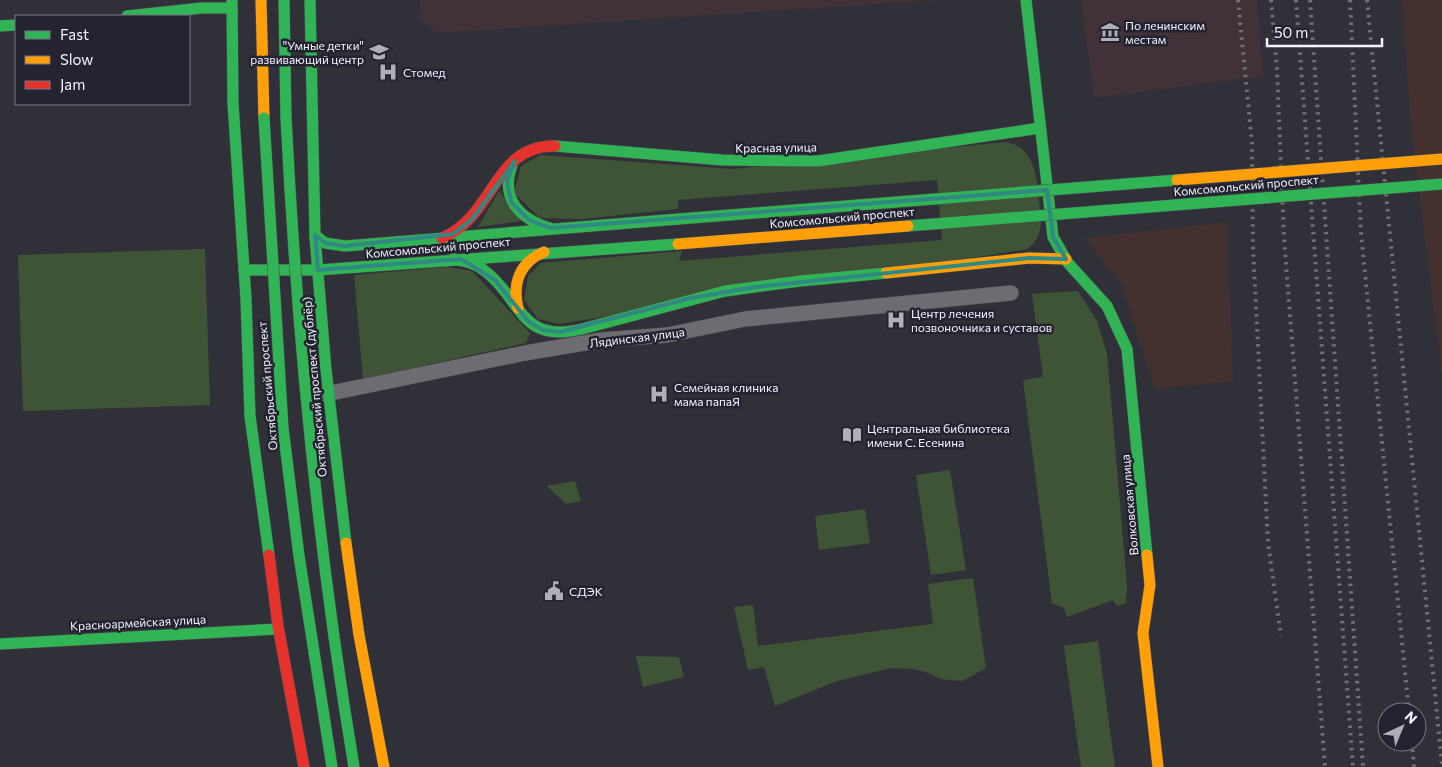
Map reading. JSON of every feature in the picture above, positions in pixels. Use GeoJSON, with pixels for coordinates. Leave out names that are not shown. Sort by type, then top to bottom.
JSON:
{"type":"FeatureCollection","features":[{"type":"Feature","properties":{"kind":"main road","name":"Октябрьский проспект"},"geometry":{"type":"LineString","coordinates":[[262,0],[264,118],[283,428],[300,566],[332,767]]}},
{"type":"Feature","properties":{"kind":"main road"},"geometry":{"type":"LineString","coordinates":[[284,0],[286,118],[291,229],[306,422],[320,553],[354,767]]}},
{"type":"Feature","properties":{"kind":"main road","name":"Октябрьский проспект (дублёр)"},"geometry":{"type":"LineString","coordinates":[[310,0],[315,235],[326,394],[355,616],[384,767]]}},
{"type":"Feature","properties":{"kind":"main road","name":"Волковская улица"},"geometry":{"type":"LineString","coordinates":[[1026,0],[1053,237],[1066,259],[1104,301],[1118,325],[1127,349],[1150,585],[1143,633],[1158,767]]}},
{"type":"Feature","properties":{"kind":"main road"},"geometry":{"type":"LineString","coordinates":[[136,15],[232,4],[233,103],[244,270],[250,416],[278,627],[304,767]]}},
{"type":"Feature","properties":{"kind":"main road"},"geometry":{"type":"LineString","coordinates":[[0,26],[15,25]]}},
{"type":"Feature","properties":{"kind":"main road","name":"Красная улица"},"geometry":{"type":"LineString","coordinates":[[514,161],[532,148],[563,146],[733,161],[789,162],[818,160],[1040,128]]}},
{"type":"Feature","properties":{"kind":"main road","name":"Комсомольский проспект"},"geometry":{"type":"LineString","coordinates":[[315,235],[325,244],[345,246],[1442,159]]}},
{"type":"Feature","properties":{"kind":"main road"},"geometry":{"type":"LineString","coordinates":[[514,161],[508,171],[507,181],[512,202],[522,215],[536,224],[556,229]]}},
{"type":"Feature","properties":{"kind":"main road"},"geometry":{"type":"LineString","coordinates":[[442,238],[453,234],[467,224],[514,161]]}},
{"type":"Feature","properties":{"kind":"main road","name":"Комсомольский проспект"},"geometry":{"type":"LineString","coordinates":[[244,270],[318,270],[678,244],[1442,184]]}},
{"type":"Feature","properties":{"kind":"main road"},"geometry":{"type":"LineString","coordinates":[[518,309],[514,295],[517,279],[529,260],[547,252]]}},
{"type":"Feature","properties":{"kind":"main road","name":"Лядинская улица"},"geometry":{"type":"LineString","coordinates":[[453,259],[468,261],[489,274],[534,326],[560,332],[691,298],[755,287],[1029,258],[1066,259]]}},
{"type":"Feature","properties":{"kind":"main road"},"geometry":{"type":"LineString","coordinates":[[278,627],[281,605],[288,593],[309,581],[328,583],[343,594],[355,616]]}},
{"type":"Feature","properties":{"kind":"main road","name":"Красноармейская улица"},"geometry":{"type":"LineString","coordinates":[[0,644],[278,627]]}},
{"type":"Feature","properties":{"kind":"street","name":"Лядинская улица"},"geometry":{"type":"LineString","coordinates":[[326,394],[525,352],[602,340],[667,335],[755,318],[1010,293]]}},
{"type":"Feature","properties":{"kind":"highlighted area"},"geometry":{"type":"Polygon","coordinates":[[[515,161],[507,181],[511,202],[529,220],[550,228],[1047,190],[1053,237],[1066,259],[1029,258],[755,287],[691,298],[560,332],[543,330],[528,321],[495,280],[461,259],[318,270],[315,235],[325,243],[345,246],[453,234],[472,219],[515,161]]]}},
{"type":"Feature","properties":{"kind":"shaded area"},"geometry":{"type":"Polygon","coordinates":[[[419,0],[940,0],[438,33],[420,20],[419,0]]]}},
{"type":"Feature","properties":{"kind":"shaded area"},"geometry":{"type":"Polygon","coordinates":[[[1081,0],[1257,0],[1263,76],[1094,98],[1081,0]]]}},
{"type":"Feature","properties":{"kind":"shaded area"},"geometry":{"type":"Polygon","coordinates":[[[1402,0],[1442,0],[1442,372],[1411,129],[1402,0]]]}},
{"type":"Feature","properties":{"kind":"shaded area"},"geometry":{"type":"Polygon","coordinates":[[[1227,222],[1233,381],[1155,389],[1122,285],[1085,238],[1227,222]]]}},
{"type":"Feature","properties":{"kind":"green space"},"geometry":{"type":"Polygon","coordinates":[[[1005,142],[1022,149],[1028,156],[1037,181],[1040,213],[1039,233],[1033,244],[1027,249],[559,324],[538,319],[524,300],[528,276],[541,263],[682,251],[679,261],[942,240],[937,180],[678,200],[678,209],[582,219],[540,218],[514,193],[521,166],[540,155],[733,169],[1005,142]]]}},
{"type":"Feature","properties":{"kind":"green space"},"geometry":{"type":"Polygon","coordinates":[[[499,191],[521,221],[478,227],[499,191]]]}},
{"type":"Feature","properties":{"kind":"green space"},"geometry":{"type":"Polygon","coordinates":[[[205,249],[210,405],[23,411],[18,255],[205,249]]]}},
{"type":"Feature","properties":{"kind":"green space"},"geometry":{"type":"Polygon","coordinates":[[[447,267],[472,271],[530,333],[526,343],[363,379],[354,275],[447,267]]]}},
{"type":"Feature","properties":{"kind":"green space"},"geometry":{"type":"Polygon","coordinates":[[[1078,291],[1097,321],[1107,354],[1127,585],[1126,603],[1117,606],[1113,600],[1067,617],[1064,608],[1052,603],[1023,380],[1043,377],[1032,294],[1078,291]]]}},
{"type":"Feature","properties":{"kind":"green space"},"geometry":{"type":"Polygon","coordinates":[[[950,470],[966,570],[931,575],[916,475],[950,470]]]}},
{"type":"Feature","properties":{"kind":"green space"},"geometry":{"type":"Polygon","coordinates":[[[575,481],[581,501],[566,504],[547,486],[575,481]]]}},
{"type":"Feature","properties":{"kind":"green space"},"geometry":{"type":"Polygon","coordinates":[[[865,509],[870,543],[819,550],[815,516],[865,509]]]}},
{"type":"Feature","properties":{"kind":"green space"},"geometry":{"type":"Polygon","coordinates":[[[973,578],[986,668],[962,681],[940,679],[929,673],[914,669],[891,668],[837,681],[775,706],[764,667],[748,670],[734,607],[753,605],[758,646],[933,624],[928,584],[973,578]]]}},
{"type":"Feature","properties":{"kind":"green space"},"geometry":{"type":"Polygon","coordinates":[[[1098,641],[1115,767],[1081,767],[1064,646],[1098,641]]]}},
{"type":"Feature","properties":{"kind":"green space"},"geometry":{"type":"Polygon","coordinates":[[[636,656],[679,657],[684,677],[643,687],[636,656]]]}},
{"type":"Feature","properties":{"kind":"railway"},"geometry":{"type":"LineString","coordinates":[[1238,0],[1252,143],[1253,247],[1268,543],[1281,636]]}},
{"type":"Feature","properties":{"kind":"railway"},"geometry":{"type":"LineString","coordinates":[[1271,0],[1277,70],[1284,238],[1325,767]]}},
{"type":"Feature","properties":{"kind":"railway"},"geometry":{"type":"LineString","coordinates":[[1296,0],[1353,767]]}},
{"type":"Feature","properties":{"kind":"railway"},"geometry":{"type":"LineString","coordinates":[[1310,0],[1363,767]]}},
{"type":"Feature","properties":{"kind":"railway"},"geometry":{"type":"LineString","coordinates":[[1350,0],[1361,233],[1408,702]]}},
{"type":"Feature","properties":{"kind":"railway"},"geometry":{"type":"LineString","coordinates":[[1367,0],[1442,765]]}},
{"type":"Feature","properties":{"kind":"railway"},"geometry":{"type":"LineString","coordinates":[[1413,752],[1414,767]]}},
{"type":"Feature","properties":{"kind":"traffic: fast"},"geometry":{"type":"LineString","coordinates":[[232,0],[233,103],[246,299],[250,416],[269,555]]}},
{"type":"Feature","properties":{"kind":"traffic: fast"},"geometry":{"type":"LineString","coordinates":[[284,0],[286,118]]}},
{"type":"Feature","properties":{"kind":"traffic: fast"},"geometry":{"type":"LineString","coordinates":[[310,0],[315,237],[326,370],[346,543]]}},
{"type":"Feature","properties":{"kind":"traffic: fast"},"geometry":{"type":"LineString","coordinates":[[1026,0],[1053,237],[1068,263],[1107,306],[1127,349],[1147,555]]}},
{"type":"Feature","properties":{"kind":"traffic: fast"},"geometry":{"type":"LineString","coordinates":[[136,15],[202,8],[232,8]]}},
{"type":"Feature","properties":{"kind":"traffic: fast"},"geometry":{"type":"LineString","coordinates":[[0,26],[15,25]]}},
{"type":"Feature","properties":{"kind":"traffic: fast"},"geometry":{"type":"LineString","coordinates":[[264,118],[283,428],[299,556],[332,767]]}},
{"type":"Feature","properties":{"kind":"traffic: fast"},"geometry":{"type":"LineString","coordinates":[[286,118],[296,281],[311,444],[330,606],[354,767]]}},
{"type":"Feature","properties":{"kind":"traffic: fast"},"geometry":{"type":"LineString","coordinates":[[555,146],[722,160],[818,161],[1040,128]]}},
{"type":"Feature","properties":{"kind":"traffic: fast"},"geometry":{"type":"LineString","coordinates":[[512,165],[509,188],[515,206],[529,219],[550,228]]}},
{"type":"Feature","properties":{"kind":"traffic: fast"},"geometry":{"type":"LineString","coordinates":[[679,219],[1177,180]]}},
{"type":"Feature","properties":{"kind":"traffic: fast"},"geometry":{"type":"LineString","coordinates":[[908,226],[1442,184]]}},
{"type":"Feature","properties":{"kind":"traffic: fast"},"geometry":{"type":"LineString","coordinates":[[315,235],[325,243],[345,246],[679,219]]}},
{"type":"Feature","properties":{"kind":"traffic: fast"},"geometry":{"type":"LineString","coordinates":[[244,270],[318,270],[678,244]]}},
{"type":"Feature","properties":{"kind":"traffic: fast"},"geometry":{"type":"LineString","coordinates":[[453,259],[470,263],[485,271],[534,325],[546,330],[561,332],[582,329],[725,291],[800,281],[886,273]]}},
{"type":"Feature","properties":{"kind":"traffic: fast"},"geometry":{"type":"LineString","coordinates":[[0,644],[278,629]]}},
{"type":"Feature","properties":{"kind":"traffic: slow"},"geometry":{"type":"LineString","coordinates":[[261,0],[264,118]]}},
{"type":"Feature","properties":{"kind":"traffic: slow"},"geometry":{"type":"LineString","coordinates":[[1177,180],[1442,159]]}},
{"type":"Feature","properties":{"kind":"traffic: slow"},"geometry":{"type":"LineString","coordinates":[[678,244],[908,226]]}},
{"type":"Feature","properties":{"kind":"traffic: slow"},"geometry":{"type":"LineString","coordinates":[[518,308],[516,290],[520,274],[529,261],[544,252]]}},
{"type":"Feature","properties":{"kind":"traffic: slow"},"geometry":{"type":"LineString","coordinates":[[886,273],[1029,258],[1066,259]]}},
{"type":"Feature","properties":{"kind":"traffic: slow"},"geometry":{"type":"LineString","coordinates":[[346,543],[359,635],[384,767]]}},
{"type":"Feature","properties":{"kind":"traffic: slow"},"geometry":{"type":"LineString","coordinates":[[1147,555],[1150,585],[1143,633],[1158,767]]}},
{"type":"Feature","properties":{"kind":"traffic: jam"},"geometry":{"type":"LineString","coordinates":[[442,238],[460,227],[474,214],[506,169],[519,157],[535,149],[555,146]]}},
{"type":"Feature","properties":{"kind":"traffic: jam"},"geometry":{"type":"LineString","coordinates":[[269,555],[278,626],[304,767]]}},
{"type":"Feature","properties":{"kind":"place","name":"По ленинским местам"},"geometry":{"type":"Point","coordinates":[1110,32]}},
{"type":"Feature","properties":{"kind":"place","name":"\"Умные детки\" развивающий центр"},"geometry":{"type":"Point","coordinates":[379,52]}},
{"type":"Feature","properties":{"kind":"place","name":"Стомед"},"geometry":{"type":"Point","coordinates":[388,72]}},
{"type":"Feature","properties":{"kind":"place","name":"Центр лечения позвоночника и суставов"},"geometry":{"type":"Point","coordinates":[896,320]}},
{"type":"Feature","properties":{"kind":"place","name":"Семейная клиника мама папаЯ"},"geometry":{"type":"Point","coordinates":[659,394]}},
{"type":"Feature","properties":{"kind":"place","name":"Центральная библиотека имени С. Есенина"},"geometry":{"type":"Point","coordinates":[852,435]}},
{"type":"Feature","properties":{"kind":"place","name":"СДЭК"},"geometry":{"type":"Point","coordinates":[554,591]}}]}
